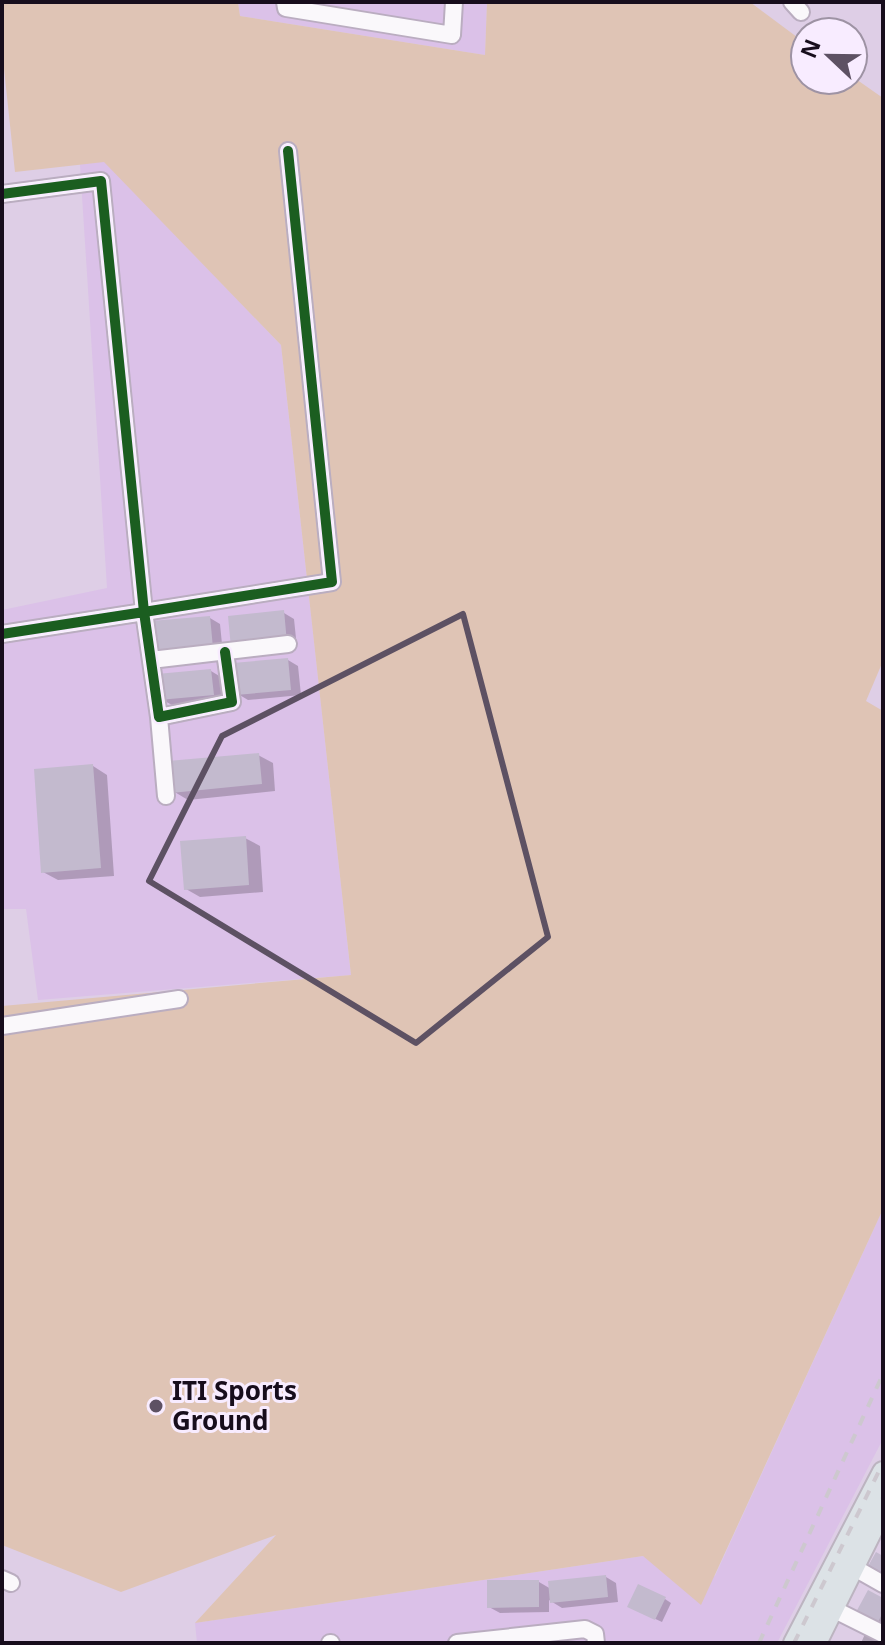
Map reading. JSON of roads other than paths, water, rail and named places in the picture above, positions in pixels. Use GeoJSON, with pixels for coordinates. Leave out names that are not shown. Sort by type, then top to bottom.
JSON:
{"type":"FeatureCollection","features":[{"type":"Feature","properties":{"kind":"main road"},"geometry":{"type":"LineString","coordinates":[[794,1643],[883,1472]]}},
{"type":"Feature","properties":{"kind":"main road"},"geometry":{"type":"LineString","coordinates":[[816,1643],[883,1508]]}},
{"type":"Feature","properties":{"kind":"street"},"geometry":{"type":"LineString","coordinates":[[285,2],[286,8],[452,35],[454,2]]}},
{"type":"Feature","properties":{"kind":"street"},"geometry":{"type":"LineString","coordinates":[[2,634],[332,582],[288,151]]}},
{"type":"Feature","properties":{"kind":"street"},"geometry":{"type":"LineString","coordinates":[[2,194],[101,181],[144,612],[159,717],[166,796]]}},
{"type":"Feature","properties":{"kind":"street"},"geometry":{"type":"LineString","coordinates":[[151,660],[288,644]]}},
{"type":"Feature","properties":{"kind":"street"},"geometry":{"type":"LineString","coordinates":[[159,717],[232,702],[225,652]]}},
{"type":"Feature","properties":{"kind":"street"},"geometry":{"type":"LineString","coordinates":[[2,1026],[179,999]]}},
{"type":"Feature","properties":{"kind":"street"},"geometry":{"type":"LineString","coordinates":[[853,1567],[883,1584]]}},
{"type":"Feature","properties":{"kind":"street"},"geometry":{"type":"LineString","coordinates":[[833,1609],[883,1634]]}},
{"type":"Feature","properties":{"kind":"street"},"geometry":{"type":"LineString","coordinates":[[457,1643],[585,1629],[595,1634],[596,1643]]}},
{"type":"Feature","properties":{"kind":"railway"},"geometry":{"type":"LineString","coordinates":[[759,1643],[883,1374]]}},
{"type":"Feature","properties":{"kind":"railway"},"geometry":{"type":"LineString","coordinates":[[794,1643],[883,1463]]}},
{"type":"Feature","properties":{"kind":"place","name":"ITI Sports Ground"},"geometry":{"type":"Point","coordinates":[156,1406]}}]}
